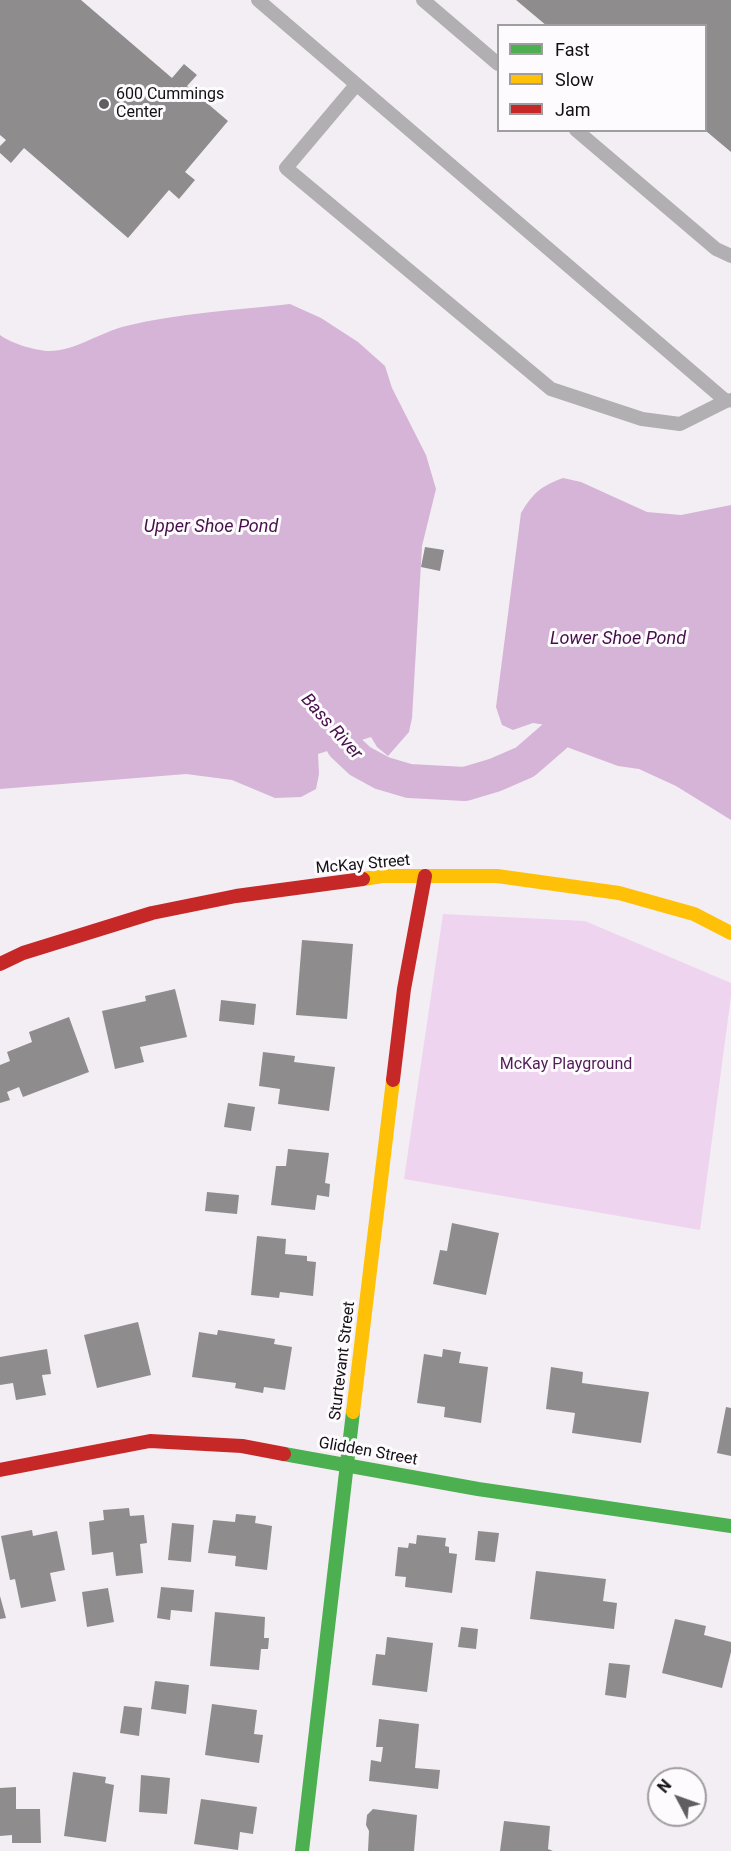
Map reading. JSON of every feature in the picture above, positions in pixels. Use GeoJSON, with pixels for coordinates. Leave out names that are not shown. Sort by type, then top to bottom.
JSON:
{"type":"FeatureCollection","features":[{"type":"Feature","properties":{"kind":"street","name":"McKay Street"},"geometry":{"type":"LineString","coordinates":[[0,964],[23,953],[152,913],[236,896],[382,876],[497,876],[619,893],[694,914],[731,933]]}},
{"type":"Feature","properties":{"kind":"street","name":"Sturtevant Street"},"geometry":{"type":"LineString","coordinates":[[303,1851],[316,1719],[404,989],[425,876]]}},
{"type":"Feature","properties":{"kind":"street","name":"Glidden Street"},"geometry":{"type":"LineString","coordinates":[[0,1470],[150,1441],[242,1446],[478,1489],[731,1526]]}},
{"type":"Feature","properties":{"kind":"lane"},"geometry":{"type":"LineString","coordinates":[[258,0],[728,401],[680,424],[642,419],[551,389],[286,168],[356,85]]}},
{"type":"Feature","properties":{"kind":"lane"},"geometry":{"type":"LineString","coordinates":[[423,0],[497,63]]}},
{"type":"Feature","properties":{"kind":"lane"},"geometry":{"type":"LineString","coordinates":[[578,132],[716,249],[731,256]]}},
{"type":"Feature","properties":{"kind":"green space","name":"McKay Playground"},"geometry":{"type":"Polygon","coordinates":[[[443,914],[585,921],[731,983],[700,1230],[404,1179],[443,914]]]}},
{"type":"Feature","properties":{"kind":"water","name":"Upper Shoe Pond"},"geometry":{"type":"Polygon","coordinates":[[[290,304],[321,318],[358,342],[385,366],[392,388],[426,455],[436,489],[422,546],[412,718],[409,732],[388,756],[377,747],[371,737],[318,754],[319,774],[316,789],[301,797],[275,798],[232,780],[186,774],[0,789],[0,335],[29,348],[57,350],[77,345],[116,329],[166,318],[290,304]]]}},
{"type":"Feature","properties":{"kind":"water","name":"Lower Shoe Pond"},"geometry":{"type":"Polygon","coordinates":[[[563,478],[581,482],[647,512],[681,515],[731,505],[731,820],[676,786],[639,769],[618,766],[564,746],[546,725],[533,723],[513,730],[502,725],[496,707],[521,513],[538,491],[563,478]]]}},
{"type":"Feature","properties":{"kind":"building","name":"600 Cummings Center"},"geometry":{"type":"Polygon","coordinates":[[[0,0],[81,0],[172,78],[184,64],[197,75],[187,86],[228,121],[185,172],[195,180],[179,199],[169,190],[128,238],[24,148],[11,163],[0,153],[0,146],[6,140],[0,135],[0,0]]]}},
{"type":"Feature","properties":{"kind":"building"},"geometry":{"type":"Polygon","coordinates":[[[516,0],[731,0],[731,152],[707,132],[707,24],[545,24],[516,0]]]}},
{"type":"Feature","properties":{"kind":"building"},"geometry":{"type":"Polygon","coordinates":[[[425,547],[444,550],[440,571],[421,567],[425,547]]]}},
{"type":"Feature","properties":{"kind":"building"},"geometry":{"type":"Polygon","coordinates":[[[302,940],[353,944],[347,1019],[296,1015],[302,940]]]}},
{"type":"Feature","properties":{"kind":"building"},"geometry":{"type":"Polygon","coordinates":[[[175,989],[187,1037],[140,1047],[144,1062],[115,1069],[102,1011],[146,1001],[145,996],[175,989]]]}},
{"type":"Feature","properties":{"kind":"building"},"geometry":{"type":"Polygon","coordinates":[[[221,1000],[256,1004],[254,1025],[219,1021],[221,1000]]]}},
{"type":"Feature","properties":{"kind":"building"},"geometry":{"type":"Polygon","coordinates":[[[69,1017],[89,1072],[23,1097],[19,1087],[7,1092],[10,1100],[0,1103],[0,1065],[10,1061],[7,1052],[32,1042],[29,1032],[69,1017]]]}},
{"type":"Feature","properties":{"kind":"building"},"geometry":{"type":"Polygon","coordinates":[[[263,1052],[295,1056],[294,1062],[335,1067],[329,1111],[278,1104],[280,1089],[259,1086],[263,1052]]]}},
{"type":"Feature","properties":{"kind":"building"},"geometry":{"type":"Polygon","coordinates":[[[228,1103],[255,1107],[251,1131],[224,1127],[228,1103]]]}},
{"type":"Feature","properties":{"kind":"building"},"geometry":{"type":"Polygon","coordinates":[[[288,1149],[329,1153],[325,1183],[330,1184],[329,1197],[317,1195],[315,1210],[271,1205],[276,1166],[286,1166],[288,1149]]]}},
{"type":"Feature","properties":{"kind":"building"},"geometry":{"type":"Polygon","coordinates":[[[207,1192],[239,1195],[237,1214],[205,1211],[207,1192]]]}},
{"type":"Feature","properties":{"kind":"building"},"geometry":{"type":"Polygon","coordinates":[[[452,1223],[499,1233],[486,1295],[433,1284],[440,1250],[447,1251],[452,1223]]]}},
{"type":"Feature","properties":{"kind":"building"},"geometry":{"type":"Polygon","coordinates":[[[257,1236],[286,1239],[285,1254],[307,1256],[307,1261],[316,1262],[313,1296],[280,1292],[279,1298],[251,1295],[257,1236]]]}},
{"type":"Feature","properties":{"kind":"building"},"geometry":{"type":"Polygon","coordinates":[[[138,1322],[151,1375],[97,1388],[84,1335],[138,1322]]]}},
{"type":"Feature","properties":{"kind":"building"},"geometry":{"type":"Polygon","coordinates":[[[218,1330],[275,1339],[274,1344],[292,1347],[285,1390],[264,1387],[263,1393],[235,1388],[236,1383],[192,1377],[199,1332],[217,1335],[218,1330]]]}},
{"type":"Feature","properties":{"kind":"building"},"geometry":{"type":"Polygon","coordinates":[[[47,1349],[51,1374],[42,1375],[46,1395],[16,1400],[13,1383],[0,1385],[0,1357],[47,1349]]]}},
{"type":"Feature","properties":{"kind":"building"},"geometry":{"type":"Polygon","coordinates":[[[443,1349],[461,1352],[459,1363],[488,1367],[481,1423],[444,1417],[445,1407],[417,1403],[424,1354],[442,1357],[443,1349]]]}},
{"type":"Feature","properties":{"kind":"building"},"geometry":{"type":"Polygon","coordinates":[[[551,1367],[583,1372],[582,1383],[649,1392],[641,1443],[572,1433],[575,1413],[546,1409],[551,1367]]]}},
{"type":"Feature","properties":{"kind":"building"},"geometry":{"type":"Polygon","coordinates":[[[726,1407],[731,1408],[731,1456],[717,1453],[726,1407]]]}},
{"type":"Feature","properties":{"kind":"building"},"geometry":{"type":"Polygon","coordinates":[[[129,1508],[130,1516],[144,1515],[147,1543],[140,1544],[143,1573],[116,1576],[113,1552],[92,1555],[89,1522],[104,1520],[103,1510],[129,1508]]]}},
{"type":"Feature","properties":{"kind":"building"},"geometry":{"type":"Polygon","coordinates":[[[236,1514],[256,1516],[255,1523],[272,1526],[267,1570],[235,1566],[236,1556],[208,1553],[213,1520],[235,1522],[236,1514]]]}},
{"type":"Feature","properties":{"kind":"building"},"geometry":{"type":"Polygon","coordinates":[[[172,1523],[194,1525],[191,1562],[168,1560],[172,1523]]]}},
{"type":"Feature","properties":{"kind":"building"},"geometry":{"type":"Polygon","coordinates":[[[32,1530],[33,1536],[57,1531],[65,1570],[50,1573],[56,1601],[21,1608],[15,1579],[10,1580],[1,1536],[32,1530]]]}},
{"type":"Feature","properties":{"kind":"building"},"geometry":{"type":"Polygon","coordinates":[[[478,1531],[499,1533],[495,1562],[475,1560],[478,1531]]]}},
{"type":"Feature","properties":{"kind":"building"},"geometry":{"type":"Polygon","coordinates":[[[417,1535],[446,1538],[445,1546],[449,1547],[449,1553],[457,1554],[452,1593],[405,1587],[406,1577],[395,1576],[398,1547],[408,1548],[409,1543],[416,1544],[417,1535]]]}},
{"type":"Feature","properties":{"kind":"building"},"geometry":{"type":"Polygon","coordinates":[[[536,1571],[606,1579],[603,1601],[617,1603],[614,1629],[530,1619],[536,1571]]]}},
{"type":"Feature","properties":{"kind":"building"},"geometry":{"type":"Polygon","coordinates":[[[161,1587],[194,1590],[192,1612],[171,1610],[170,1620],[157,1618],[161,1587]]]}},
{"type":"Feature","properties":{"kind":"building"},"geometry":{"type":"Polygon","coordinates":[[[108,1588],[114,1622],[87,1627],[82,1592],[108,1588]]]}},
{"type":"Feature","properties":{"kind":"building"},"geometry":{"type":"Polygon","coordinates":[[[0,1596],[6,1618],[0,1619],[0,1596]]]}},
{"type":"Feature","properties":{"kind":"building"},"geometry":{"type":"Polygon","coordinates":[[[215,1612],[265,1617],[264,1638],[269,1638],[268,1649],[261,1649],[259,1670],[210,1666],[215,1612]]]}},
{"type":"Feature","properties":{"kind":"building"},"geometry":{"type":"Polygon","coordinates":[[[675,1619],[706,1626],[704,1635],[731,1642],[731,1652],[722,1688],[662,1673],[675,1619]]]}},
{"type":"Feature","properties":{"kind":"building"},"geometry":{"type":"Polygon","coordinates":[[[461,1627],[478,1629],[476,1649],[458,1647],[461,1627]]]}},
{"type":"Feature","properties":{"kind":"building"},"geometry":{"type":"Polygon","coordinates":[[[387,1637],[433,1643],[427,1692],[372,1685],[376,1654],[385,1655],[387,1637]]]}},
{"type":"Feature","properties":{"kind":"building"},"geometry":{"type":"Polygon","coordinates":[[[609,1663],[630,1665],[626,1698],[605,1695],[609,1663]]]}},
{"type":"Feature","properties":{"kind":"building"},"geometry":{"type":"Polygon","coordinates":[[[155,1681],[189,1685],[186,1714],[151,1709],[155,1681]]]}},
{"type":"Feature","properties":{"kind":"building"},"geometry":{"type":"Polygon","coordinates":[[[212,1704],[257,1710],[254,1734],[263,1735],[259,1763],[205,1755],[212,1704]]]}},
{"type":"Feature","properties":{"kind":"building"},"geometry":{"type":"Polygon","coordinates":[[[124,1706],[142,1708],[139,1736],[120,1733],[124,1706]]]}},
{"type":"Feature","properties":{"kind":"building"},"geometry":{"type":"Polygon","coordinates":[[[379,1719],[419,1724],[415,1768],[440,1770],[438,1789],[369,1781],[371,1760],[381,1762],[383,1747],[376,1747],[379,1719]]]}},
{"type":"Feature","properties":{"kind":"building"},"geometry":{"type":"Polygon","coordinates":[[[73,1772],[106,1777],[105,1783],[114,1785],[106,1842],[64,1836],[73,1772]]]}},
{"type":"Feature","properties":{"kind":"building"},"geometry":{"type":"Polygon","coordinates":[[[141,1775],[170,1778],[167,1814],[139,1812],[141,1775]]]}},
{"type":"Feature","properties":{"kind":"building"},"geometry":{"type":"Polygon","coordinates":[[[16,1787],[16,1809],[40,1809],[41,1843],[12,1843],[12,1835],[0,1836],[0,1788],[16,1787]]]}},
{"type":"Feature","properties":{"kind":"building"},"geometry":{"type":"Polygon","coordinates":[[[201,1799],[257,1807],[253,1834],[240,1832],[238,1850],[194,1844],[201,1799]]]}},
{"type":"Feature","properties":{"kind":"building"},"geometry":{"type":"Polygon","coordinates":[[[373,1809],[417,1815],[414,1851],[368,1851],[367,1815],[373,1809]]]}},
{"type":"Feature","properties":{"kind":"building"},"geometry":{"type":"Polygon","coordinates":[[[504,1821],[550,1826],[548,1849],[553,1851],[500,1851],[504,1821]]]}},
{"type":"Feature","properties":{"kind":"waterway","name":"Bass River"},"geometry":{"type":"LineString","coordinates":[[343,745],[360,761],[382,773],[409,781],[465,784],[495,775],[525,762],[555,736]]}},
{"type":"Feature","properties":{"kind":"traffic: fast"},"geometry":{"type":"LineString","coordinates":[[302,1851],[353,1412]]}},
{"type":"Feature","properties":{"kind":"traffic: fast"},"geometry":{"type":"LineString","coordinates":[[284,1454],[478,1489],[731,1526]]}},
{"type":"Feature","properties":{"kind":"traffic: slow"},"geometry":{"type":"LineString","coordinates":[[363,879],[382,876],[497,876],[619,893],[694,914],[731,933]]}},
{"type":"Feature","properties":{"kind":"traffic: slow"},"geometry":{"type":"LineString","coordinates":[[353,1412],[393,1080]]}},
{"type":"Feature","properties":{"kind":"traffic: jam"},"geometry":{"type":"LineString","coordinates":[[393,1080],[404,989],[425,876]]}},
{"type":"Feature","properties":{"kind":"traffic: jam"},"geometry":{"type":"LineString","coordinates":[[0,964],[23,953],[152,913],[236,896],[363,879]]}},
{"type":"Feature","properties":{"kind":"traffic: jam"},"geometry":{"type":"LineString","coordinates":[[0,1470],[150,1441],[242,1446],[284,1454]]}},
{"type":"Feature","properties":{"kind":"place","name":"600 Cummings Center"},"geometry":{"type":"Point","coordinates":[104,104]}}]}
